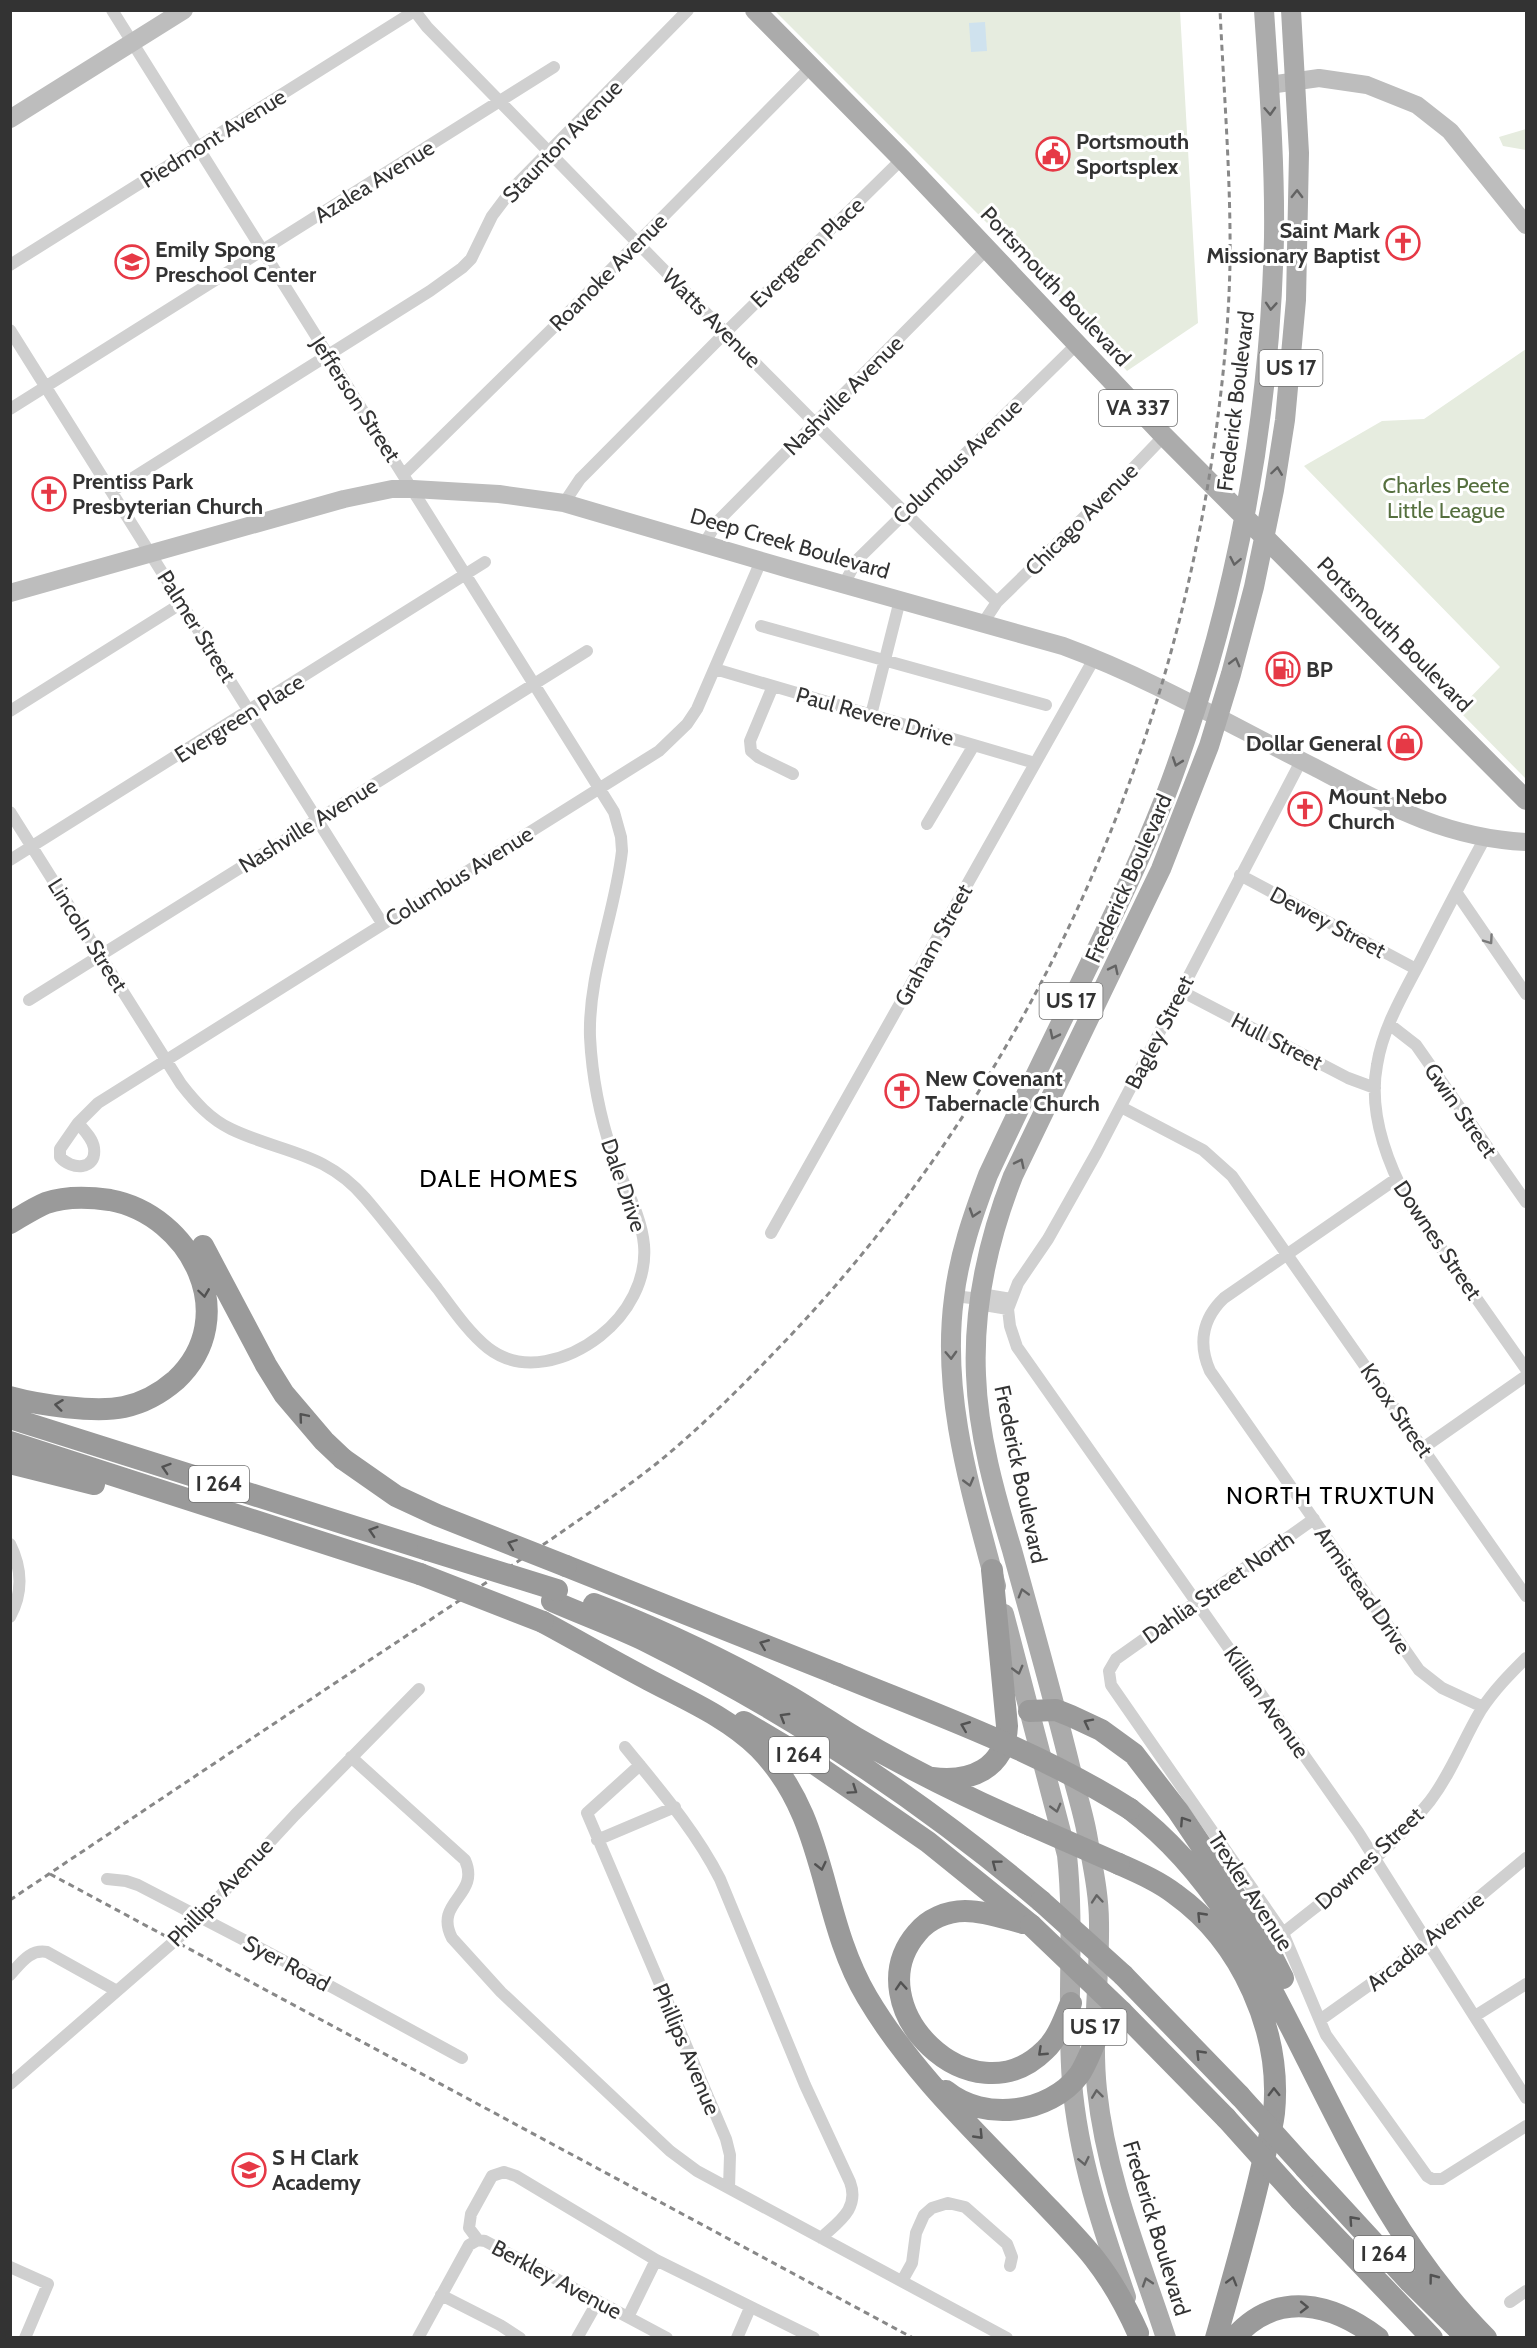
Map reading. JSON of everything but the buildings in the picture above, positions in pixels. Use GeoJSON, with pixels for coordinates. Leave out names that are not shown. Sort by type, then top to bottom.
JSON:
{"type":"FeatureCollection","features":[{"type":"Feature","properties":{"kind":"highway"},"geometry":{"type":"LineString","coordinates":[[10,1212],[44,1198],[86,1186],[117,1189],[145,1199],[170,1213],[189,1229],[202,1246],[284,1394],[324,1441],[343,1459],[396,1496],[437,1515],[1019,1748],[1090,1783],[1130,1809],[1171,1844],[1225,1909],[1263,1972],[1371,2183],[1420,2261],[1443,2292],[1486,2337]]}},
{"type":"Feature","properties":{"kind":"highway"},"geometry":{"type":"LineString","coordinates":[[10,1223],[44,1198],[81,1197],[132,1205],[163,1224],[187,1249],[203,1281],[207,1314],[204,1332],[191,1362],[182,1374],[156,1396],[125,1407],[93,1408],[10,1397]]}},
{"type":"Feature","properties":{"kind":"highway","name":"I 264"},"geometry":{"type":"LineString","coordinates":[[10,1418],[428,1550],[551,1604],[645,1641],[780,1714],[900,1792],[1041,1901],[1123,1975],[1240,2096],[1410,2282],[1466,2337]]}},
{"type":"Feature","properties":{"kind":"highway","name":"I 264"},"geometry":{"type":"LineString","coordinates":[[10,1442],[420,1574],[551,1604],[598,1646],[698,1696],[815,1764],[928,1842],[1031,1925],[1122,2012],[1226,2118],[1300,2200],[1432,2337]]}},
{"type":"Feature","properties":{"kind":"highway"},"geometry":{"type":"LineString","coordinates":[[10,1463],[91,1483],[420,1574]]}},
{"type":"Feature","properties":{"kind":"highway"},"geometry":{"type":"LineString","coordinates":[[927,1777],[950,1779],[975,1775],[993,1763],[1004,1746],[1007,1726],[992,1570]]}},
{"type":"Feature","properties":{"kind":"highway"},"geometry":{"type":"LineString","coordinates":[[551,1604],[630,1618],[694,1648],[789,1696],[857,1738],[965,1797],[1148,1877],[1177,1895],[1212,1928],[1238,1964],[1262,2017],[1271,2050],[1274,2082],[1274,2114],[1254,2202],[1216,2337]]}},
{"type":"Feature","properties":{"kind":"highway"},"geometry":{"type":"LineString","coordinates":[[551,1604],[722,1718],[757,1747],[773,1764],[796,1799],[810,1828],[834,1920],[857,1978],[887,2029],[930,2083],[1080,2242],[1112,2282],[1139,2335]]}},
{"type":"Feature","properties":{"kind":"highway"},"geometry":{"type":"LineString","coordinates":[[1029,1711],[1056,1710],[1087,1722],[1118,1741],[1134,1754],[1178,1811],[1252,1921],[1288,1987],[1316,2057],[1335,2114]]}},
{"type":"Feature","properties":{"kind":"highway"},"geometry":{"type":"LineString","coordinates":[[1031,1925],[966,1911],[939,1916],[918,1930],[907,1948],[900,1973],[902,2000],[914,2028],[931,2049],[953,2064],[985,2074],[1009,2071],[1025,2066],[1046,2049],[1055,2038],[1071,2003]]}},
{"type":"Feature","properties":{"kind":"highway"},"geometry":{"type":"LineString","coordinates":[[911,2061],[962,2101],[996,2110],[1026,2107],[1041,2102],[1072,2083],[1086,2063],[1095,2042]]}},
{"type":"Feature","properties":{"kind":"highway"},"geometry":{"type":"LineString","coordinates":[[1234,2337],[1258,2318],[1284,2308],[1299,2306],[1329,2310],[1358,2323],[1378,2337]]}},
{"type":"Feature","properties":{"kind":"main road","name":"Portsmouth Boulevard"},"geometry":{"type":"LineString","coordinates":[[754,10],[902,159],[1164,436],[1527,800]]}},
{"type":"Feature","properties":{"kind":"main road","name":"Frederick Boulevard"},"geometry":{"type":"LineString","coordinates":[[1139,2335],[1089,2182],[1079,2134],[1072,2083],[1071,1894],[1067,1855],[964,1462],[957,1427],[951,1345],[954,1296],[964,1247],[988,1175],[1137,864],[1170,784],[1218,637],[1244,517],[1258,432],[1271,306],[1274,236],[1264,10]]}},
{"type":"Feature","properties":{"kind":"main road","name":"Frederick Boulevard"},"geometry":{"type":"LineString","coordinates":[[1166,2337],[1110,2164],[1096,2088],[1095,2042],[1099,1922],[1097,1893],[1086,1829],[1056,1710],[1000,1512],[980,1420],[975,1351],[980,1299],[993,1234],[1013,1176],[1161,869],[1218,718],[1254,586],[1265,538],[1285,420],[1296,300],[1299,153],[1291,10]]}},
{"type":"Feature","properties":{"kind":"street","name":"Jefferson Street"},"geometry":{"type":"LineString","coordinates":[[112,10],[599,788]]}},
{"type":"Feature","properties":{"kind":"street"},"geometry":{"type":"LineString","coordinates":[[10,119],[184,10]]}},
{"type":"Feature","properties":{"kind":"street","name":"Staunton Avenue"},"geometry":{"type":"LineString","coordinates":[[112,491],[462,268],[477,249],[501,203],[688,10]]}},
{"type":"Feature","properties":{"kind":"street","name":"Watts Avenue"},"geometry":{"type":"LineString","coordinates":[[415,11],[500,102],[904,513],[997,602]]}},
{"type":"Feature","properties":{"kind":"street","name":"Piedmont Avenue"},"geometry":{"type":"LineString","coordinates":[[10,265],[415,11]]}},
{"type":"Feature","properties":{"kind":"street","name":"Azalea Avenue"},"geometry":{"type":"LineString","coordinates":[[10,409],[554,67]]}},
{"type":"Feature","properties":{"kind":"street","name":"Roanoke Avenue"},"geometry":{"type":"LineString","coordinates":[[409,482],[638,242],[810,68]]}},
{"type":"Feature","properties":{"kind":"street"},"geometry":{"type":"LineString","coordinates":[[1269,85],[1319,78],[1367,85],[1417,105],[1450,131],[1527,225]]}},
{"type":"Feature","properties":{"kind":"street","name":"Evergreen Place"},"geometry":{"type":"LineString","coordinates":[[564,503],[580,479],[902,159]]}},
{"type":"Feature","properties":{"kind":"street","name":"Nashville Avenue"},"geometry":{"type":"LineString","coordinates":[[704,544],[718,521],[987,248]]}},
{"type":"Feature","properties":{"kind":"street","name":"Palmer Street"},"geometry":{"type":"LineString","coordinates":[[10,330],[382,923]]}},
{"type":"Feature","properties":{"kind":"street","name":"Columbus Avenue"},"geometry":{"type":"LineString","coordinates":[[844,584],[857,560],[1078,343]]}},
{"type":"Feature","properties":{"kind":"street","name":"Chicago Avenue"},"geometry":{"type":"LineString","coordinates":[[997,602],[1164,436]]}},
{"type":"Feature","properties":{"kind":"street","name":"Deep Creek Boulevard"},"geometry":{"type":"LineString","coordinates":[[10,593],[409,482],[564,503],[1095,657],[1141,678],[1420,820],[1449,830],[1485,838],[1527,842]]}},
{"type":"Feature","properties":{"kind":"street","name":"Columbus Avenue"},"geometry":{"type":"LineString","coordinates":[[78,1123],[98,1103],[166,1059],[599,788],[674,738],[697,709],[761,561]]}},
{"type":"Feature","properties":{"kind":"street","name":"Evergreen Place"},"geometry":{"type":"LineString","coordinates":[[10,860],[485,562]]}},
{"type":"Feature","properties":{"kind":"street"},"geometry":{"type":"LineString","coordinates":[[871,715],[900,600]]}},
{"type":"Feature","properties":{"kind":"street"},"geometry":{"type":"LineString","coordinates":[[983,623],[997,602]]}},
{"type":"Feature","properties":{"kind":"street"},"geometry":{"type":"LineString","coordinates":[[10,711],[182,603]]}},
{"type":"Feature","properties":{"kind":"street"},"geometry":{"type":"LineString","coordinates":[[761,626],[1046,705]]}},
{"type":"Feature","properties":{"kind":"street","name":"Nashville Avenue"},"geometry":{"type":"LineString","coordinates":[[29,1000],[587,651]]}},
{"type":"Feature","properties":{"kind":"street","name":"Graham Street"},"geometry":{"type":"LineString","coordinates":[[771,1233],[1095,657]]}},
{"type":"Feature","properties":{"kind":"street","name":"Paul Revere Drive"},"geometry":{"type":"LineString","coordinates":[[715,669],[1035,763]]}},
{"type":"Feature","properties":{"kind":"street"},"geometry":{"type":"LineString","coordinates":[[773,686],[750,741],[751,751],[758,758],[794,774]]}},
{"type":"Feature","properties":{"kind":"street"},"geometry":{"type":"LineString","coordinates":[[927,824],[974,745]]}},
{"type":"Feature","properties":{"kind":"street","name":"Bagley Street"},"geometry":{"type":"LineString","coordinates":[[1010,1304],[1018,1283],[1076,1191],[1121,1107],[1300,760]]}},
{"type":"Feature","properties":{"kind":"street","name":"Dale Drive"},"geometry":{"type":"LineString","coordinates":[[166,1059],[194,1101],[216,1120],[232,1130],[314,1159],[331,1168],[352,1184],[462,1320],[489,1348],[516,1360],[540,1362],[556,1359],[590,1343],[604,1332],[628,1305],[642,1275],[644,1247],[638,1217],[603,1125],[592,1070],[590,1035],[593,990],[622,851],[616,818],[599,788]]}},
{"type":"Feature","properties":{"kind":"street","name":"Lincoln Street"},"geometry":{"type":"LineString","coordinates":[[10,812],[166,1059]]}},
{"type":"Feature","properties":{"kind":"street","name":"Downes Street"},"geometry":{"type":"LineString","coordinates":[[1485,838],[1389,1024],[1376,1066],[1375,1088],[1383,1142],[1396,1179],[1408,1201],[1527,1369]]}},
{"type":"Feature","properties":{"kind":"street","name":"Dewey Street"},"geometry":{"type":"LineString","coordinates":[[1240,875],[1416,969]]}},
{"type":"Feature","properties":{"kind":"street"},"geometry":{"type":"LineString","coordinates":[[1456,892],[1527,994]]}},
{"type":"Feature","properties":{"kind":"street","name":"Hull Street"},"geometry":{"type":"LineString","coordinates":[[1180,991],[1348,1078],[1375,1088]]}},
{"type":"Feature","properties":{"kind":"street","name":"Gwin Street"},"geometry":{"type":"LineString","coordinates":[[1389,1024],[1416,1045],[1527,1202]]}},
{"type":"Feature","properties":{"kind":"street"},"geometry":{"type":"LineString","coordinates":[[1121,1107],[1187,1141],[1217,1161],[1232,1176],[1287,1255]]}},
{"type":"Feature","properties":{"kind":"street","name":"Armistead Drive"},"geometry":{"type":"LineString","coordinates":[[1396,1179],[1215,1306],[1204,1329],[1202,1349],[1210,1371],[1419,1670],[1442,1688],[1483,1707]]}},
{"type":"Feature","properties":{"kind":"street","name":"Knox Street"},"geometry":{"type":"LineString","coordinates":[[1287,1255],[1527,1596]]}},
{"type":"Feature","properties":{"kind":"street"},"geometry":{"type":"LineString","coordinates":[[954,1296],[980,1299],[984,1305],[1010,1304]]}},
{"type":"Feature","properties":{"kind":"street","name":"Killian Avenue"},"geometry":{"type":"LineString","coordinates":[[1010,1304],[1010,1326],[1017,1347],[1375,1858],[1527,2098]]}},
{"type":"Feature","properties":{"kind":"street"},"geometry":{"type":"LineString","coordinates":[[1424,1448],[1527,1376]]}},
{"type":"Feature","properties":{"kind":"street","name":"Dahlia Street North"},"geometry":{"type":"LineString","coordinates":[[1121,1656],[1314,1519]]}},
{"type":"Feature","properties":{"kind":"street"},"geometry":{"type":"LineString","coordinates":[[10,1544],[18,1564],[20,1580],[19,1593],[10,1617]]}},
{"type":"Feature","properties":{"kind":"street","name":"Trexler Avenue"},"geometry":{"type":"LineString","coordinates":[[1121,1656],[1112,1664],[1109,1671],[1111,1685],[1283,1933],[1326,2035],[1423,2172],[1432,2179],[1445,2177],[1527,2126]]}},
{"type":"Feature","properties":{"kind":"street","name":"Downes Street"},"geometry":{"type":"LineString","coordinates":[[1283,1933],[1375,1858],[1413,1821],[1431,1800],[1461,1753],[1483,1707],[1494,1691],[1527,1658]]}},
{"type":"Feature","properties":{"kind":"street","name":"Phillips Avenue"},"geometry":{"type":"LineString","coordinates":[[10,2084],[200,1917],[351,1757],[419,1689]]}},
{"type":"Feature","properties":{"kind":"street"},"geometry":{"type":"LineString","coordinates":[[625,1747],[675,1807],[702,1846],[720,1879],[805,2085],[853,2190],[852,2206],[821,2238]]}},
{"type":"Feature","properties":{"kind":"street"},"geometry":{"type":"LineString","coordinates":[[351,1757],[465,1860],[469,1876],[468,1884],[447,1914],[448,1931],[452,1938],[501,1992],[670,2151],[697,2171],[1007,2337]]}},
{"type":"Feature","properties":{"kind":"street","name":"Phillips Avenue"},"geometry":{"type":"LineString","coordinates":[[640,1764],[587,1813],[726,2139],[730,2155],[729,2188]]}},
{"type":"Feature","properties":{"kind":"street"},"geometry":{"type":"LineString","coordinates":[[597,1840],[675,1807]]}},
{"type":"Feature","properties":{"kind":"street","name":"Arcadia Avenue"},"geometry":{"type":"LineString","coordinates":[[1320,2020],[1368,1988],[1527,1858]]}},
{"type":"Feature","properties":{"kind":"street","name":"Syer Road"},"geometry":{"type":"LineString","coordinates":[[107,1879],[138,1885],[275,1956],[462,2058]]}},
{"type":"Feature","properties":{"kind":"street"},"geometry":{"type":"LineString","coordinates":[[10,1975],[33,1952],[39,1951],[51,1954],[117,1991]]}},
{"type":"Feature","properties":{"kind":"street"},"geometry":{"type":"LineString","coordinates":[[1475,2016],[1527,1984]]}},
{"type":"Feature","properties":{"kind":"street"},"geometry":{"type":"LineString","coordinates":[[418,2337],[469,2245],[478,2240],[469,2228],[471,2214],[492,2176],[504,2172],[516,2176],[656,2260],[750,2308],[814,2337]]}},
{"type":"Feature","properties":{"kind":"street"},"geometry":{"type":"LineString","coordinates":[[902,2281],[912,2263],[919,2224],[932,2208],[948,2202],[965,2206],[1007,2244],[1012,2257],[1010,2266]]}},
{"type":"Feature","properties":{"kind":"street","name":"Berkley Avenue"},"geometry":{"type":"LineString","coordinates":[[478,2240],[485,2241],[628,2317],[650,2334],[667,2337]]}},
{"type":"Feature","properties":{"kind":"street"},"geometry":{"type":"LineString","coordinates":[[628,2317],[656,2260]]}},
{"type":"Feature","properties":{"kind":"street"},"geometry":{"type":"LineString","coordinates":[[10,2267],[48,2284],[25,2337]]}},
{"type":"Feature","properties":{"kind":"street"},"geometry":{"type":"LineString","coordinates":[[1510,2302],[1527,2291]]}},
{"type":"Feature","properties":{"kind":"street"},"geometry":{"type":"LineString","coordinates":[[441,2295],[520,2337]]}},
{"type":"Feature","properties":{"kind":"street"},"geometry":{"type":"LineString","coordinates":[[577,2337],[598,2301]]}},
{"type":"Feature","properties":{"kind":"street"},"geometry":{"type":"LineString","coordinates":[[737,2337],[750,2308]]}},
{"type":"Feature","properties":{"kind":"green space","name":"Portsmouth Sportsplex"},"geometry":{"type":"Polygon","coordinates":[[[775,11],[1180,11],[1198,323],[1127,371],[1036,272],[775,11]]]}},
{"type":"Feature","properties":{"kind":"green space"},"geometry":{"type":"Polygon","coordinates":[[[1526,129],[1526,150],[1503,146],[1499,137],[1526,129]]]}},
{"type":"Feature","properties":{"kind":"green space","name":"Charles Peete Little League"},"geometry":{"type":"Polygon","coordinates":[[[1526,349],[1526,779],[1458,710],[1500,667],[1304,466],[1382,421],[1424,419],[1526,349]]]}},
{"type":"Feature","properties":{"kind":"water"},"geometry":{"type":"Polygon","coordinates":[[[985,22],[987,51],[971,52],[969,23],[985,22]]]}},
{"type":"Feature","properties":{"kind":"railway"},"geometry":{"type":"LineString","coordinates":[[10,1900],[553,1538],[661,1460],[712,1415],[791,1335],[876,1236],[953,1132],[1020,1021],[1079,906],[1128,786],[1168,663],[1198,536],[1219,408],[1226,336],[1230,232],[1220,10]]}},
{"type":"Feature","properties":{"kind":"railway"},"geometry":{"type":"LineString","coordinates":[[50,1874],[913,2338]]}},
{"type":"Feature","properties":{"kind":"place","name":"Portsmouth Sportsplex"},"geometry":{"type":"Point","coordinates":[1053,154]}},
{"type":"Feature","properties":{"kind":"place","name":"Saint Mark Missionary Baptist"},"geometry":{"type":"Point","coordinates":[1403,243]}},
{"type":"Feature","properties":{"kind":"place","name":"Emily Spong Preschool Center"},"geometry":{"type":"Point","coordinates":[132,262]}},
{"type":"Feature","properties":{"kind":"place","name":"Prentiss Park Presbyterian Church"},"geometry":{"type":"Point","coordinates":[49,494]}},
{"type":"Feature","properties":{"kind":"place","name":"BP"},"geometry":{"type":"Point","coordinates":[1283,669]}},
{"type":"Feature","properties":{"kind":"place","name":"Dollar General"},"geometry":{"type":"Point","coordinates":[1405,743]}},
{"type":"Feature","properties":{"kind":"place","name":"Mount Nebo Church"},"geometry":{"type":"Point","coordinates":[1305,809]}},
{"type":"Feature","properties":{"kind":"place","name":"New Covenant Tabernacle Church"},"geometry":{"type":"Point","coordinates":[902,1091]}},
{"type":"Feature","properties":{"kind":"place","name":"S H Clark Academy"},"geometry":{"type":"Point","coordinates":[249,2170]}},
{"type":"Feature","properties":{"kind":"district","name":"DALE HOMES"},"geometry":{"type":"Point","coordinates":[499,1179]}},
{"type":"Feature","properties":{"kind":"district","name":"NORTH TRUXTUN"},"geometry":{"type":"Point","coordinates":[1331,1496]}}]}
